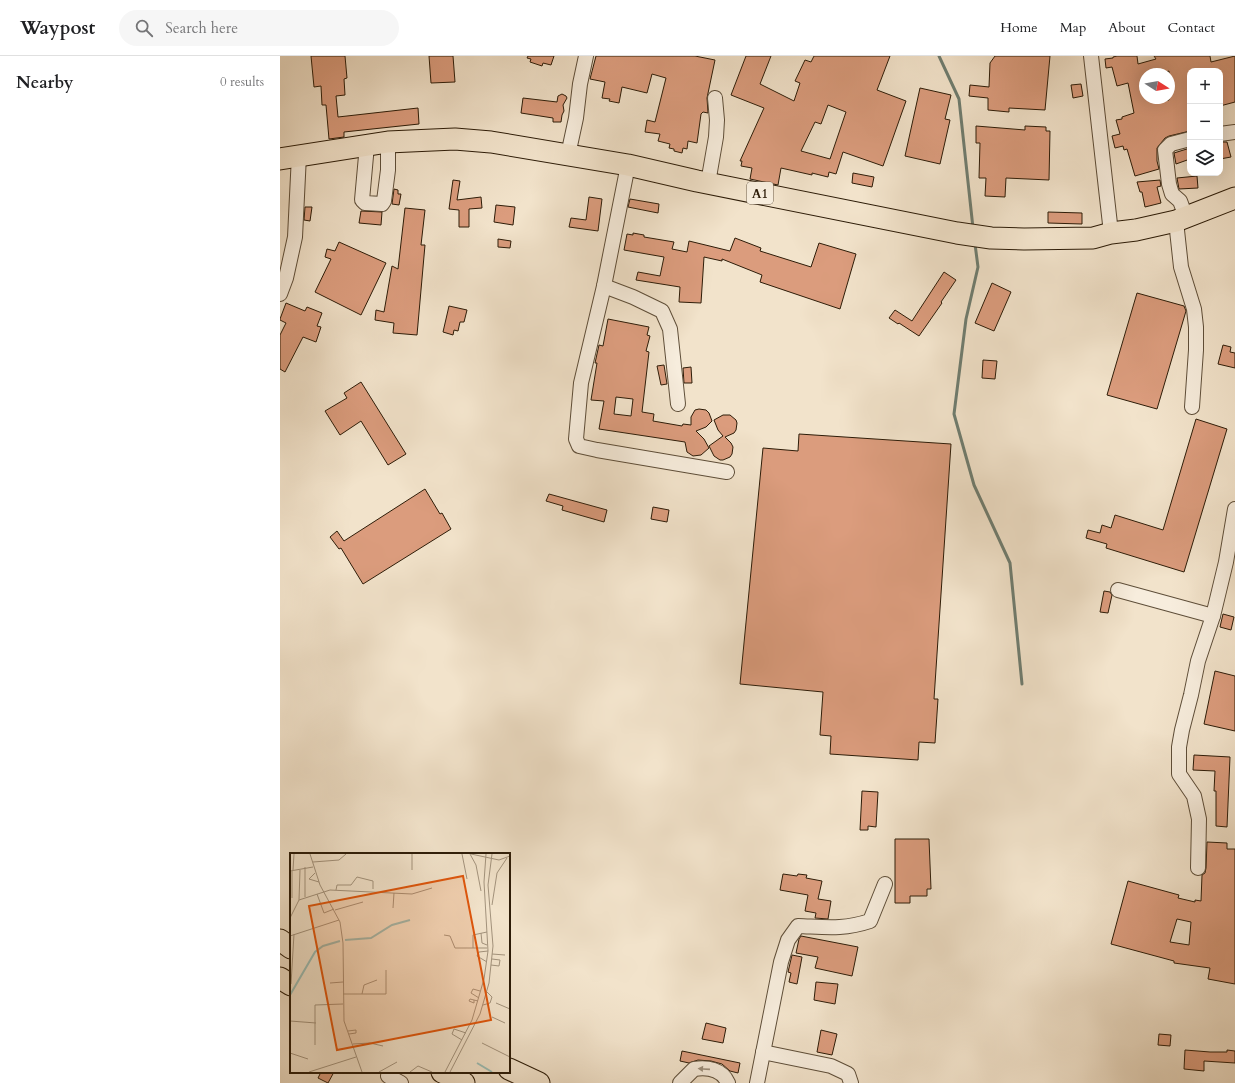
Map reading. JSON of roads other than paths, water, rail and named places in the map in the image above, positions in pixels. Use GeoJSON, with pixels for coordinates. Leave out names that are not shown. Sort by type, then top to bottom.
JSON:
{"type":"FeatureCollection","features":[{"type":"Feature","properties":{"kind":"highway","name":"A1"},"geometry":{"type":"LineString","coordinates":[[289,157],[388,142],[455,139],[499,143],[628,165],[708,183],[957,233],[991,238],[1093,238],[1111,233],[1136,230],[1181,219],[1235,198]]}},
{"type":"Feature","properties":{"kind":"highway"},"geometry":{"type":"LineString","coordinates":[[280,940],[290,947]]}},
{"type":"Feature","properties":{"kind":"highway"},"geometry":{"type":"LineString","coordinates":[[280,978],[290,984]]}},
{"type":"Feature","properties":{"kind":"highway"},"geometry":{"type":"LineString","coordinates":[[510,1069],[539,1083]]}},
{"type":"Feature","properties":{"kind":"highway"},"geometry":{"type":"LineString","coordinates":[[444,1073],[464,1083]]}},
{"type":"Feature","properties":{"kind":"street"},"geometry":{"type":"LineString","coordinates":[[568,155],[576,118],[580,84],[586,56]]}},
{"type":"Feature","properties":{"kind":"street"},"geometry":{"type":"LineString","coordinates":[[1091,56],[1111,233]]}},
{"type":"Feature","properties":{"kind":"street"},"geometry":{"type":"LineString","coordinates":[[708,183],[716,138],[717,120],[715,98]]}},
{"type":"Feature","properties":{"kind":"street"},"geometry":{"type":"LineString","coordinates":[[1223,134],[1235,132]]}},
{"type":"Feature","properties":{"kind":"street"},"geometry":{"type":"LineString","coordinates":[[1187,140],[1171,144],[1165,150],[1169,184],[1172,194],[1180,201],[1181,267],[1194,309],[1196,327],[1192,407]]}},
{"type":"Feature","properties":{"kind":"street"},"geometry":{"type":"LineString","coordinates":[[367,145],[362,197],[365,203],[383,204],[387,180],[388,142]]}},
{"type":"Feature","properties":{"kind":"street"},"geometry":{"type":"LineString","coordinates":[[280,294],[286,278],[295,237],[289,157]]}},
{"type":"Feature","properties":{"kind":"street"},"geometry":{"type":"LineString","coordinates":[[628,165],[604,286],[581,383],[576,439],[579,446],[597,450],[727,472]]}},
{"type":"Feature","properties":{"kind":"street"},"geometry":{"type":"LineString","coordinates":[[364,178],[387,180]]}},
{"type":"Feature","properties":{"kind":"street"},"geometry":{"type":"LineString","coordinates":[[604,286],[633,297],[662,311],[670,329],[678,404]]}},
{"type":"Feature","properties":{"kind":"street"},"geometry":{"type":"LineString","coordinates":[[1198,868],[1199,819],[1194,796],[1179,774],[1179,747],[1198,661],[1213,616],[1226,562],[1235,509]]}},
{"type":"Feature","properties":{"kind":"street"},"geometry":{"type":"LineString","coordinates":[[1118,590],[1213,616]]}},
{"type":"Feature","properties":{"kind":"street"},"geometry":{"type":"LineString","coordinates":[[757,1083],[782,962],[788,940],[798,926],[841,928],[857,925],[870,920],[885,884]]}},
{"type":"Feature","properties":{"kind":"street"},"geometry":{"type":"LineString","coordinates":[[763,1052],[831,1066],[848,1074],[851,1083]]}},
{"type":"Feature","properties":{"kind":"street"},"geometry":{"type":"LineString","coordinates":[[680,1083],[694,1068],[705,1067],[718,1072],[726,1078],[728,1083]]}},
{"type":"Feature","properties":{"kind":"street"},"geometry":{"type":"LineString","coordinates":[[388,1077],[401,1083]]}},
{"type":"Feature","properties":{"kind":"waterway"},"geometry":{"type":"LineString","coordinates":[[939,56],[959,99],[973,228]]}},
{"type":"Feature","properties":{"kind":"waterway"},"geometry":{"type":"LineString","coordinates":[[975,244],[978,267],[966,319],[954,414],[974,485],[1010,563],[1022,684]]}}]}
